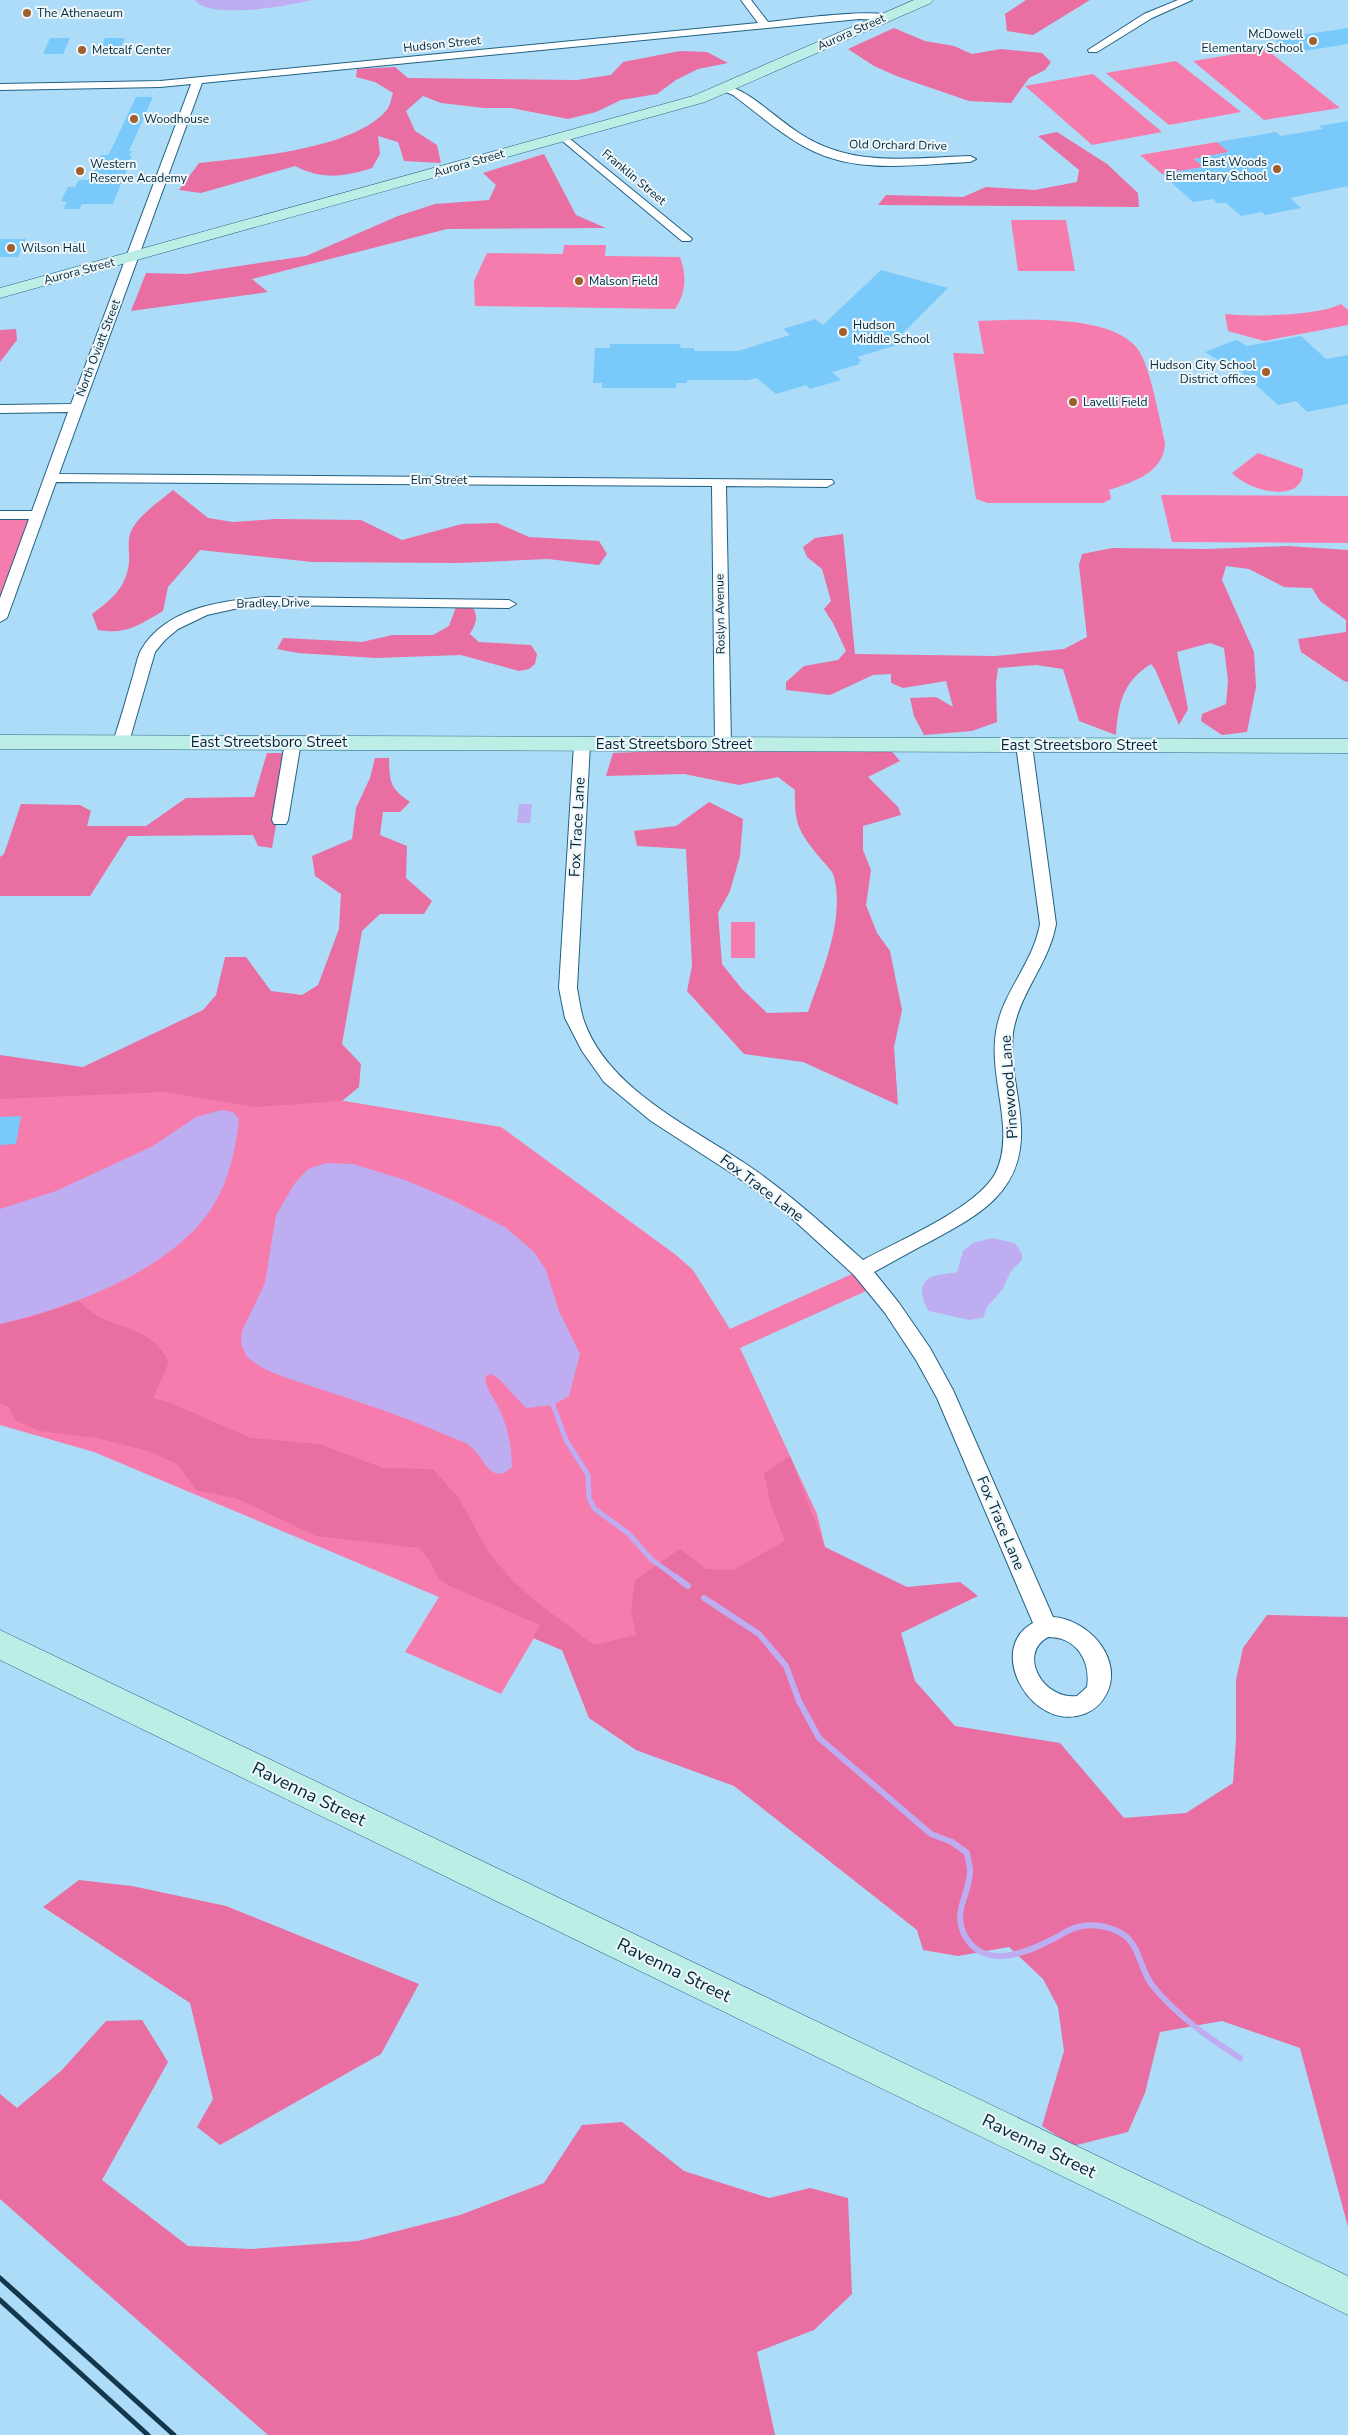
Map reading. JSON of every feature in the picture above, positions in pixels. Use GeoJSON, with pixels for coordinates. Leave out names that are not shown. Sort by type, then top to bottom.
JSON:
{"type":"FeatureCollection","features":[{"type":"Feature","properties":{"kind":"street"},"geometry":{"type":"LineString","coordinates":[[746,0],[765,25]]}},
{"type":"Feature","properties":{"kind":"street","name":"Aurora Street"},"geometry":{"type":"LineString","coordinates":[[0,293],[670,108],[725,88],[926,0]]}},
{"type":"Feature","properties":{"kind":"street"},"geometry":{"type":"LineString","coordinates":[[1093,50],[1148,16],[1187,0]]}},
{"type":"Feature","properties":{"kind":"street","name":"Hudson Street"},"geometry":{"type":"LineString","coordinates":[[0,87],[160,84],[859,16],[886,17]]}},
{"type":"Feature","properties":{"kind":"street","name":"North Oviatt Street"},"geometry":{"type":"LineString","coordinates":[[1,613],[198,80]]}},
{"type":"Feature","properties":{"kind":"street","name":"Old Orchard Drive"},"geometry":{"type":"LineString","coordinates":[[725,88],[737,93],[806,142],[831,155],[871,161],[970,159]]}},
{"type":"Feature","properties":{"kind":"street","name":"Franklin Street"},"geometry":{"type":"LineString","coordinates":[[564,137],[686,239]]}},
{"type":"Feature","properties":{"kind":"street"},"geometry":{"type":"LineString","coordinates":[[0,409],[76,408]]}},
{"type":"Feature","properties":{"kind":"street","name":"Elm Street"},"geometry":{"type":"LineString","coordinates":[[50,478],[827,483]]}},
{"type":"Feature","properties":{"kind":"street","name":"Roslyn Avenue"},"geometry":{"type":"LineString","coordinates":[[719,483],[723,744]]}},
{"type":"Feature","properties":{"kind":"street"},"geometry":{"type":"LineString","coordinates":[[0,515],[36,515]]}},
{"type":"Feature","properties":{"kind":"street","name":"Bradley Drive"},"geometry":{"type":"LineString","coordinates":[[121,742],[148,650],[157,638],[196,613],[229,604],[268,602],[509,604]]}},
{"type":"Feature","properties":{"kind":"street","name":"East Streetsboro Street"},"geometry":{"type":"LineString","coordinates":[[0,742],[1348,746]]}},
{"type":"Feature","properties":{"kind":"street"},"geometry":{"type":"LineString","coordinates":[[280,820],[293,742]]}},
{"type":"Feature","properties":{"kind":"street","name":"Fox Trace Lane"},"geometry":{"type":"LineString","coordinates":[[582,744],[568,988],[574,1018],[588,1048],[610,1077],[657,1116],[744,1171],[793,1208],[861,1270],[892,1308],[923,1354],[946,1396],[1046,1628]]}},
{"type":"Feature","properties":{"kind":"street","name":"Pinewood Lane"},"geometry":{"type":"LineString","coordinates":[[861,1270],[971,1210],[999,1184],[1009,1166],[1014,1143],[1004,1053],[1005,1025],[1015,999],[1041,955],[1046,940],[1048,924],[1024,745]]}},
{"type":"Feature","properties":{"kind":"street","name":"Ravenna Street"},"geometry":{"type":"LineString","coordinates":[[0,1644],[1348,2296]]}},
{"type":"Feature","properties":{"kind":"shaded area"},"geometry":{"type":"Polygon","coordinates":[[[195,0],[311,0],[268,8],[232,10],[203,6],[195,0]]]}},
{"type":"Feature","properties":{"kind":"shaded area"},"geometry":{"type":"Polygon","coordinates":[[[1026,0],[1090,0],[1033,35],[1007,31],[1005,14],[1026,0]]]}},
{"type":"Feature","properties":{"kind":"shaded area"},"geometry":{"type":"Polygon","coordinates":[[[894,28],[925,41],[954,46],[972,54],[1001,49],[1042,53],[1051,62],[1045,70],[1029,78],[1011,103],[969,101],[899,77],[874,66],[848,49],[894,28]]]}},
{"type":"Feature","properties":{"kind":"shaded area"},"geometry":{"type":"Polygon","coordinates":[[[1266,49],[1340,108],[1264,120],[1193,61],[1266,49]]]}},
{"type":"Feature","properties":{"kind":"shaded area"},"geometry":{"type":"Polygon","coordinates":[[[680,51],[707,52],[728,63],[698,69],[676,80],[657,94],[621,100],[596,112],[568,119],[511,108],[484,108],[441,103],[423,96],[406,111],[415,131],[437,145],[441,163],[404,161],[398,142],[378,136],[380,154],[372,168],[362,171],[333,176],[315,173],[295,166],[201,193],[179,190],[199,163],[271,154],[325,143],[349,135],[370,124],[386,111],[393,93],[375,82],[356,77],[357,69],[395,67],[408,78],[577,80],[611,75],[623,62],[680,51]]]}},
{"type":"Feature","properties":{"kind":"shaded area"},"geometry":{"type":"Polygon","coordinates":[[[1176,61],[1241,112],[1169,125],[1106,73],[1176,61]]]}},
{"type":"Feature","properties":{"kind":"shaded area"},"geometry":{"type":"Polygon","coordinates":[[[1093,74],[1162,132],[1092,145],[1025,86],[1093,74]]]}},
{"type":"Feature","properties":{"kind":"shaded area"},"geometry":{"type":"Polygon","coordinates":[[[1057,132],[1107,164],[1138,193],[1139,207],[878,205],[886,195],[963,197],[986,187],[1035,190],[1077,182],[1079,170],[1038,136],[1057,132]]]}},
{"type":"Feature","properties":{"kind":"shaded area"},"geometry":{"type":"Polygon","coordinates":[[[1217,142],[1229,152],[1194,159],[1204,167],[1162,174],[1140,155],[1217,142]]]}},
{"type":"Feature","properties":{"kind":"shaded area"},"geometry":{"type":"Polygon","coordinates":[[[544,154],[576,215],[606,228],[447,229],[252,279],[268,292],[131,311],[146,273],[187,274],[306,256],[398,216],[435,204],[489,200],[496,185],[483,173],[544,154]]]}},
{"type":"Feature","properties":{"kind":"shaded area"},"geometry":{"type":"Polygon","coordinates":[[[1011,220],[1066,220],[1075,271],[1018,271],[1011,220]]]}},
{"type":"Feature","properties":{"kind":"shaded area","name":"Malson Field"},"geometry":{"type":"Polygon","coordinates":[[[564,245],[606,245],[605,256],[680,257],[684,271],[684,284],[679,303],[675,309],[475,306],[474,281],[487,253],[563,254],[564,245]]]}},
{"type":"Feature","properties":{"kind":"shaded area"},"geometry":{"type":"Polygon","coordinates":[[[1341,304],[1348,310],[1348,325],[1264,341],[1228,331],[1225,314],[1268,315],[1301,313],[1331,308],[1341,304]]]}},
{"type":"Feature","properties":{"kind":"shaded area"},"geometry":{"type":"Polygon","coordinates":[[[978,321],[1062,321],[1106,329],[1124,337],[1137,348],[1142,356],[1150,379],[1165,443],[1159,462],[1146,475],[1128,484],[1109,490],[1111,499],[1103,503],[988,503],[976,499],[953,353],[984,354],[978,321]]]}},
{"type":"Feature","properties":{"kind":"shaded area"},"geometry":{"type":"Polygon","coordinates":[[[16,329],[17,340],[0,362],[0,330],[16,329]]]}},
{"type":"Feature","properties":{"kind":"shaded area"},"geometry":{"type":"Polygon","coordinates":[[[1258,453],[1303,469],[1301,481],[1295,488],[1274,492],[1250,485],[1232,473],[1258,453]]]}},
{"type":"Feature","properties":{"kind":"shaded area"},"geometry":{"type":"Polygon","coordinates":[[[173,490],[208,518],[233,522],[276,519],[361,520],[402,540],[462,524],[497,523],[529,537],[599,541],[607,554],[599,565],[548,559],[458,563],[312,562],[200,550],[168,587],[163,611],[132,628],[117,631],[98,630],[92,614],[116,593],[125,580],[129,563],[130,533],[144,514],[173,490]]]}},
{"type":"Feature","properties":{"kind":"shaded area"},"geometry":{"type":"Polygon","coordinates":[[[1161,495],[1348,496],[1348,543],[1172,542],[1161,495]]]}},
{"type":"Feature","properties":{"kind":"shaded area"},"geometry":{"type":"Polygon","coordinates":[[[0,515],[36,515],[0,611],[0,515]]]}},
{"type":"Feature","properties":{"kind":"shaded area"},"geometry":{"type":"Polygon","coordinates":[[[843,534],[855,654],[995,656],[1064,649],[1087,637],[1079,565],[1082,554],[1112,548],[1207,549],[1288,546],[1348,550],[1348,682],[1301,652],[1298,639],[1346,632],[1346,620],[1320,601],[1312,588],[1284,587],[1249,569],[1226,566],[1222,580],[1254,652],[1256,687],[1247,732],[1222,735],[1201,721],[1202,714],[1226,704],[1228,681],[1224,648],[1210,643],[1177,652],[1188,709],[1179,725],[1155,669],[1151,664],[1134,678],[1124,694],[1118,713],[1116,735],[1079,721],[1063,669],[1036,665],[998,668],[996,683],[997,722],[972,731],[924,735],[914,716],[910,698],[936,697],[953,707],[946,681],[903,688],[891,683],[891,674],[873,675],[830,695],[786,690],[786,682],[804,666],[838,660],[846,651],[824,609],[831,601],[822,569],[807,557],[803,547],[815,538],[843,534]]]}},
{"type":"Feature","properties":{"kind":"shaded area"},"geometry":{"type":"Polygon","coordinates":[[[456,607],[473,608],[476,618],[470,634],[479,642],[531,645],[537,654],[535,664],[529,669],[519,671],[461,655],[376,658],[298,653],[277,649],[283,638],[362,642],[392,635],[433,635],[449,626],[456,607]]]}},
{"type":"Feature","properties":{"kind":"shaded area"},"geometry":{"type":"Polygon","coordinates":[[[889,748],[900,761],[868,777],[898,807],[901,815],[863,826],[863,850],[871,870],[866,905],[877,933],[890,951],[902,1010],[894,1047],[898,1105],[803,1062],[744,1054],[687,991],[692,966],[686,849],[637,846],[634,831],[676,826],[709,802],[743,819],[740,856],[730,891],[718,913],[722,964],[742,989],[767,1013],[808,1012],[830,946],[837,911],[837,894],[832,872],[799,828],[795,790],[778,777],[739,785],[684,774],[606,776],[613,753],[687,750],[889,748]]]}},
{"type":"Feature","properties":{"kind":"shaded area"},"geometry":{"type":"Polygon","coordinates":[[[267,753],[289,753],[272,848],[258,846],[253,835],[128,836],[90,896],[0,896],[0,857],[4,854],[21,804],[80,805],[91,811],[87,826],[146,826],[186,798],[254,797],[267,753]]]}},
{"type":"Feature","properties":{"kind":"shaded area"},"geometry":{"type":"Polygon","coordinates":[[[375,758],[389,758],[392,784],[410,802],[400,812],[383,812],[380,835],[407,846],[406,878],[432,901],[424,914],[380,914],[362,931],[342,1044],[361,1064],[359,1087],[342,1101],[256,1107],[165,1092],[0,1099],[0,1055],[83,1067],[203,1010],[216,995],[225,957],[246,957],[271,991],[302,995],[318,985],[339,929],[341,894],[315,876],[312,856],[352,839],[356,808],[370,778],[375,758]]]}},
{"type":"Feature","properties":{"kind":"shaded area"},"geometry":{"type":"Polygon","coordinates":[[[519,804],[532,804],[530,823],[517,823],[519,804]]]}},
{"type":"Feature","properties":{"kind":"shaded area"},"geometry":{"type":"Polygon","coordinates":[[[731,922],[755,922],[755,958],[731,958],[731,922]]]}},
{"type":"Feature","properties":{"kind":"shaded area"},"geometry":{"type":"Polygon","coordinates":[[[193,1076],[501,1127],[676,1255],[693,1270],[730,1329],[861,1270],[875,1287],[740,1348],[817,1514],[825,1547],[635,1682],[534,1638],[501,1694],[405,1652],[439,1597],[94,1452],[0,1425],[0,1082],[193,1076]]]}},
{"type":"Feature","properties":{"kind":"shaded area"},"geometry":{"type":"Polygon","coordinates":[[[222,1110],[233,1112],[239,1119],[234,1153],[219,1196],[195,1229],[173,1249],[118,1283],[88,1297],[57,1308],[0,1324],[0,1209],[56,1191],[153,1146],[196,1117],[222,1110]]]}},
{"type":"Feature","properties":{"kind":"shaded area"},"geometry":{"type":"Polygon","coordinates":[[[326,1163],[353,1164],[405,1180],[450,1199],[505,1227],[534,1252],[546,1270],[559,1311],[580,1354],[569,1396],[553,1405],[526,1408],[499,1379],[491,1374],[486,1376],[487,1387],[504,1420],[510,1442],[512,1467],[504,1472],[498,1474],[493,1472],[475,1451],[464,1442],[388,1412],[276,1374],[261,1367],[247,1357],[241,1344],[242,1331],[265,1283],[276,1215],[295,1183],[308,1169],[326,1163]]]}},
{"type":"Feature","properties":{"kind":"shaded area"},"geometry":{"type":"Polygon","coordinates":[[[992,1238],[1015,1243],[1022,1254],[1022,1260],[1011,1271],[1002,1290],[987,1307],[983,1318],[969,1320],[929,1311],[922,1294],[925,1281],[935,1276],[957,1272],[963,1251],[973,1243],[992,1238]]]}},
{"type":"Feature","properties":{"kind":"shaded area"},"geometry":{"type":"Polygon","coordinates":[[[79,1301],[97,1316],[146,1337],[162,1351],[169,1362],[153,1398],[171,1403],[251,1438],[319,1444],[383,1468],[433,1469],[458,1497],[489,1553],[511,1579],[535,1601],[594,1645],[636,1635],[631,1610],[635,1580],[680,1549],[706,1569],[733,1570],[785,1541],[770,1502],[764,1473],[790,1456],[825,1547],[907,1587],[960,1582],[978,1596],[901,1633],[915,1681],[955,1726],[1060,1743],[1124,1818],[1186,1813],[1233,1783],[1236,1739],[1236,1680],[1243,1648],[1267,1615],[1348,1617],[1348,2227],[1300,2048],[1222,2021],[1160,2032],[1145,2093],[1128,2132],[1073,2146],[1042,2126],[1064,2051],[1058,2007],[1043,1979],[1009,1947],[958,1956],[923,1950],[917,1930],[734,1786],[636,1750],[589,1718],[562,1650],[533,1638],[540,1625],[447,1585],[438,1578],[430,1561],[419,1548],[316,1536],[236,1498],[197,1491],[177,1464],[148,1451],[96,1438],[40,1431],[16,1421],[9,1407],[0,1403],[0,1324],[31,1317],[79,1301]]]}},
{"type":"Feature","properties":{"kind":"shaded area"},"geometry":{"type":"Polygon","coordinates":[[[79,1880],[132,1886],[226,1906],[419,1984],[381,2054],[220,2145],[197,2127],[213,2099],[190,2003],[43,1907],[79,1880]]]}},
{"type":"Feature","properties":{"kind":"shaded area"},"geometry":{"type":"Polygon","coordinates":[[[142,2020],[168,2062],[102,2180],[188,2246],[251,2249],[358,2241],[460,2215],[544,2183],[582,2125],[622,2122],[684,2171],[769,2198],[810,2188],[848,2198],[852,2294],[814,2330],[757,2352],[775,2435],[268,2435],[0,2199],[0,2094],[17,2108],[62,2070],[106,2021],[142,2020]]]}},
{"type":"Feature","properties":{"kind":"building","name":"McDowell Elementary School"},"geometry":{"type":"Polygon","coordinates":[[[1348,28],[1348,44],[1292,53],[1274,39],[1348,28]]]}},
{"type":"Feature","properties":{"kind":"building"},"geometry":{"type":"Polygon","coordinates":[[[50,38],[70,38],[63,54],[43,54],[50,38]]]}},
{"type":"Feature","properties":{"kind":"building"},"geometry":{"type":"Polygon","coordinates":[[[105,38],[125,38],[118,54],[99,54],[105,38]]]}},
{"type":"Feature","properties":{"kind":"building"},"geometry":{"type":"Polygon","coordinates":[[[136,97],[153,97],[129,151],[132,151],[129,156],[132,156],[113,204],[82,204],[79,209],[63,209],[67,202],[61,201],[68,187],[75,187],[79,180],[88,180],[101,155],[108,155],[136,97]]]}},
{"type":"Feature","properties":{"kind":"building","name":"East Woods Elementary School"},"geometry":{"type":"Polygon","coordinates":[[[1348,121],[1348,186],[1290,198],[1301,208],[1265,215],[1262,212],[1241,216],[1226,203],[1217,203],[1213,199],[1193,202],[1162,174],[1204,167],[1194,159],[1229,152],[1217,142],[1276,132],[1281,136],[1323,129],[1319,126],[1348,121]]]}},
{"type":"Feature","properties":{"kind":"building","name":"Wilson Hall"},"geometry":{"type":"Polygon","coordinates":[[[0,239],[26,239],[18,257],[0,257],[0,239]]]}},
{"type":"Feature","properties":{"kind":"building","name":"Hudson Middle School"},"geometry":{"type":"Polygon","coordinates":[[[881,270],[948,288],[902,334],[910,341],[857,357],[862,361],[858,362],[860,364],[832,372],[841,380],[810,389],[806,385],[776,394],[757,378],[748,380],[687,380],[687,383],[676,383],[676,388],[602,388],[602,383],[593,383],[595,348],[610,348],[610,344],[680,344],[681,348],[694,348],[694,351],[738,351],[790,335],[783,329],[815,319],[823,325],[881,270]]]}},
{"type":"Feature","properties":{"kind":"building","name":"Hudson City School District offices"},"geometry":{"type":"Polygon","coordinates":[[[1301,336],[1326,359],[1348,355],[1348,404],[1307,412],[1296,401],[1278,405],[1238,369],[1235,370],[1205,352],[1236,340],[1247,346],[1301,336]]]}},
{"type":"Feature","properties":{"kind":"building"},"geometry":{"type":"Polygon","coordinates":[[[21,1116],[16,1144],[0,1145],[0,1117],[21,1116]]]}},
{"type":"Feature","properties":{"kind":"waterway"},"geometry":{"type":"LineString","coordinates":[[553,1405],[566,1440],[588,1475],[589,1498],[595,1509],[629,1534],[651,1559],[677,1578]]}},
{"type":"Feature","properties":{"kind":"waterway"},"geometry":{"type":"LineString","coordinates":[[676,1577],[688,1586]]}},
{"type":"Feature","properties":{"kind":"waterway"},"geometry":{"type":"LineString","coordinates":[[704,1598],[759,1634],[786,1666],[799,1701],[819,1738],[931,1834],[952,1842],[967,1853],[970,1872],[960,1918],[964,1934],[972,1945],[981,1952],[1004,1956],[1029,1950],[1071,1929],[1083,1926],[1099,1926],[1115,1930],[1126,1936],[1131,1942],[1148,1978],[1161,1996],[1193,2025],[1240,2058]]}},
{"type":"Feature","properties":{"kind":"railway"},"geometry":{"type":"LineString","coordinates":[[0,2278],[174,2435]]}},
{"type":"Feature","properties":{"kind":"railway"},"geometry":{"type":"LineString","coordinates":[[0,2300],[148,2435]]}},
{"type":"Feature","properties":{"kind":"place","name":"The Athenaeum"},"geometry":{"type":"Point","coordinates":[27,13]}},
{"type":"Feature","properties":{"kind":"place","name":"McDowell Elementary School"},"geometry":{"type":"Point","coordinates":[1313,41]}},
{"type":"Feature","properties":{"kind":"place","name":"Metcalf Center"},"geometry":{"type":"Point","coordinates":[82,50]}},
{"type":"Feature","properties":{"kind":"place","name":"Woodhouse"},"geometry":{"type":"Point","coordinates":[134,119]}},
{"type":"Feature","properties":{"kind":"place","name":"East Woods Elementary School"},"geometry":{"type":"Point","coordinates":[1277,169]}},
{"type":"Feature","properties":{"kind":"place","name":"Western Reserve Academy"},"geometry":{"type":"Point","coordinates":[80,171]}},
{"type":"Feature","properties":{"kind":"place","name":"Wilson Hall"},"geometry":{"type":"Point","coordinates":[11,248]}},
{"type":"Feature","properties":{"kind":"place","name":"Malson Field"},"geometry":{"type":"Point","coordinates":[579,281]}},
{"type":"Feature","properties":{"kind":"place","name":"Hudson Middle School"},"geometry":{"type":"Point","coordinates":[843,332]}},
{"type":"Feature","properties":{"kind":"place","name":"Hudson City School District offices"},"geometry":{"type":"Point","coordinates":[1266,372]}},
{"type":"Feature","properties":{"kind":"place","name":"Lavelli Field"},"geometry":{"type":"Point","coordinates":[1073,402]}}]}
